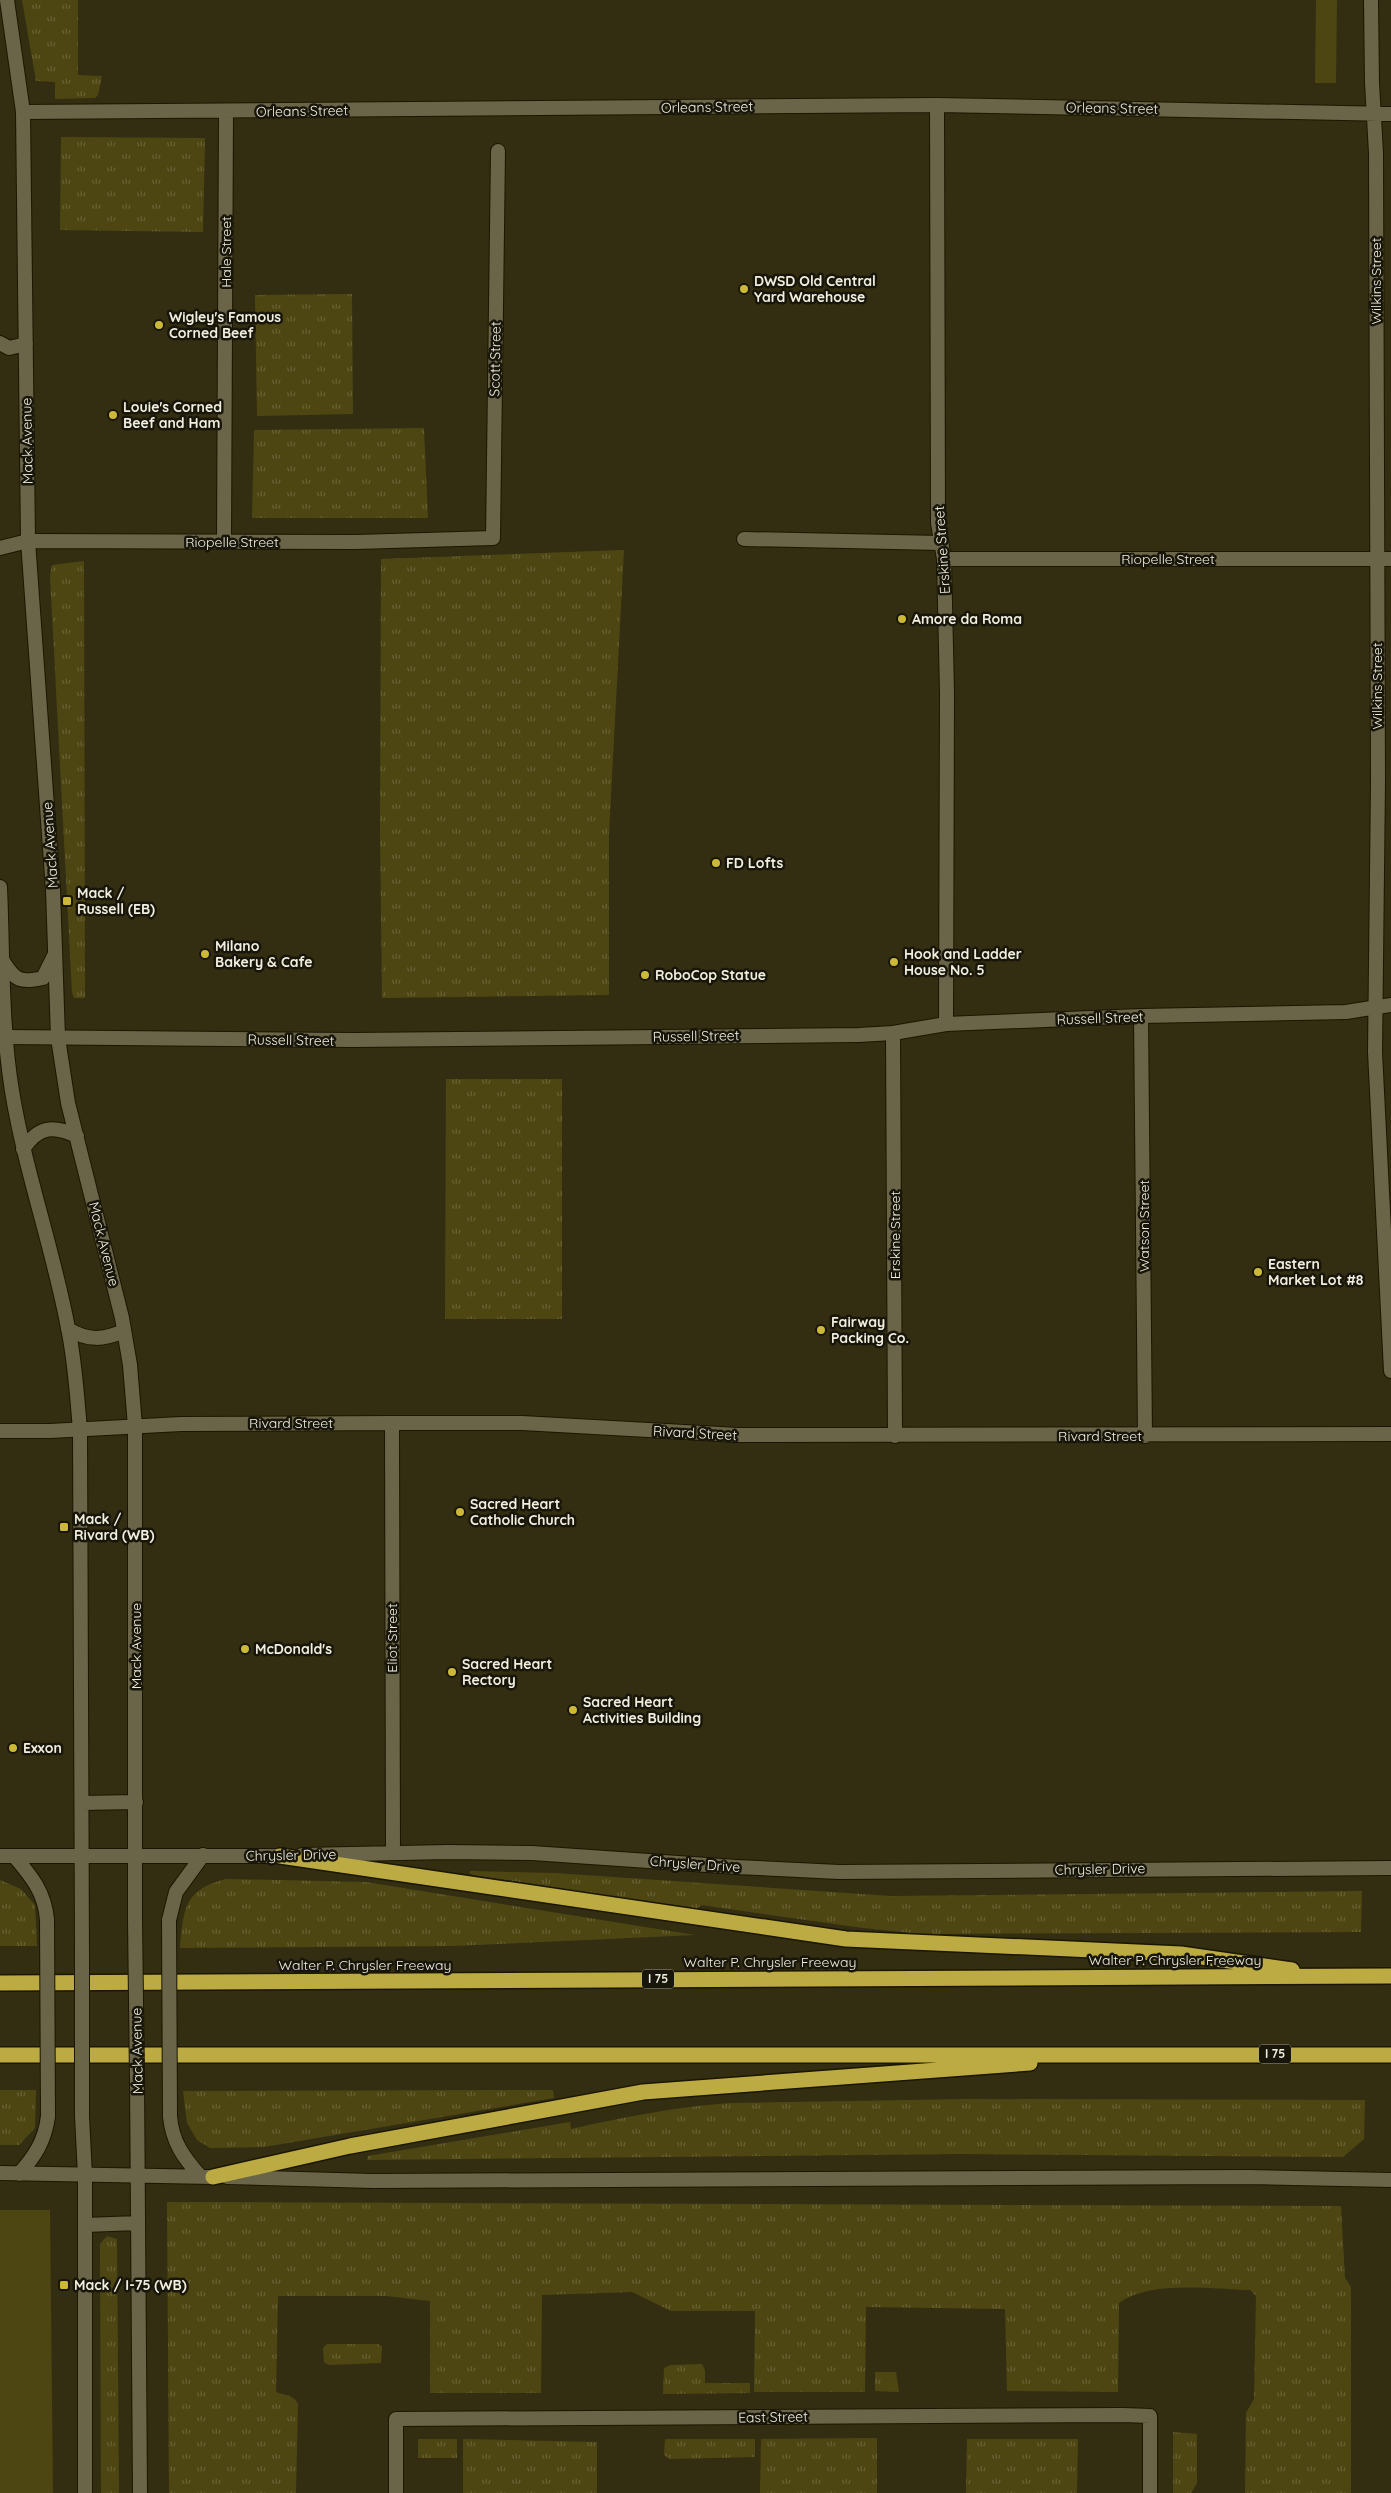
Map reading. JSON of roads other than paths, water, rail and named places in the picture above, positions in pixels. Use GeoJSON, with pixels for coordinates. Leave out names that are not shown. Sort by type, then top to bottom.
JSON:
{"type":"FeatureCollection","features":[{"type":"Feature","properties":{"kind":"highway"},"geometry":{"type":"LineString","coordinates":[[280,1856],[846,1939],[1181,1954],[1278,1966],[1316,1976]]}},
{"type":"Feature","properties":{"kind":"highway","name":"Walter P. Chrysler Freeway"},"geometry":{"type":"LineString","coordinates":[[0,1983],[1391,1976]]}},
{"type":"Feature","properties":{"kind":"highway"},"geometry":{"type":"LineString","coordinates":[[207,2177],[350,2146],[643,2092],[1159,2054]]}},
{"type":"Feature","properties":{"kind":"highway","name":"I 75"},"geometry":{"type":"LineString","coordinates":[[0,2055],[1391,2054]]}},
{"type":"Feature","properties":{"kind":"street","name":"Mack Avenue"},"geometry":{"type":"LineString","coordinates":[[8,0],[23,112],[28,541],[53,890],[58,1038],[68,1103],[111,1269],[124,1330],[135,1426],[135,1920],[140,2493]]}},
{"type":"Feature","properties":{"kind":"street","name":"Wilkins Street"},"geometry":{"type":"LineString","coordinates":[[1371,0],[1373,113],[1376,153],[1378,781],[1375,1052],[1391,1371]]}},
{"type":"Feature","properties":{"kind":"street","name":"Orleans Street"},"geometry":{"type":"LineString","coordinates":[[23,112],[226,112],[938,105],[1391,114]]}},
{"type":"Feature","properties":{"kind":"street","name":"Erskine Street"},"geometry":{"type":"LineString","coordinates":[[938,105],[938,513],[944,559],[947,720],[946,1024]]}},
{"type":"Feature","properties":{"kind":"street","name":"Hale Street"},"geometry":{"type":"LineString","coordinates":[[224,542],[226,112]]}},
{"type":"Feature","properties":{"kind":"street","name":"Scott Street"},"geometry":{"type":"LineString","coordinates":[[465,539],[493,538],[498,151]]}},
{"type":"Feature","properties":{"kind":"street"},"geometry":{"type":"LineString","coordinates":[[0,343],[9,348],[26,344]]}},
{"type":"Feature","properties":{"kind":"street","name":"Riopelle Street"},"geometry":{"type":"LineString","coordinates":[[0,548],[28,541],[224,542],[465,539]]}},
{"type":"Feature","properties":{"kind":"street"},"geometry":{"type":"LineString","coordinates":[[744,539],[942,543]]}},
{"type":"Feature","properties":{"kind":"street","name":"Riopelle Street"},"geometry":{"type":"LineString","coordinates":[[944,559],[1391,558]]}},
{"type":"Feature","properties":{"kind":"street"},"geometry":{"type":"LineString","coordinates":[[0,886],[3,960],[3,1037],[23,1149],[68,1329],[76,1376],[80,1430],[82,2116],[86,2176],[85,2493]]}},
{"type":"Feature","properties":{"kind":"street"},"geometry":{"type":"LineString","coordinates":[[3,960],[12,975],[26,982],[43,978],[55,954]]}},
{"type":"Feature","properties":{"kind":"street","name":"Russell Street"},"geometry":{"type":"LineString","coordinates":[[3,1037],[353,1040],[893,1033],[946,1024],[1141,1016],[1346,1012],[1391,1005]]}},
{"type":"Feature","properties":{"kind":"street","name":"Watson Street"},"geometry":{"type":"LineString","coordinates":[[1141,1016],[1145,1436]]}},
{"type":"Feature","properties":{"kind":"street","name":"Erskine Street"},"geometry":{"type":"LineString","coordinates":[[893,1033],[896,1436]]}},
{"type":"Feature","properties":{"kind":"street"},"geometry":{"type":"LineString","coordinates":[[23,1149],[32,1136],[44,1130],[62,1130],[77,1136]]}},
{"type":"Feature","properties":{"kind":"street"},"geometry":{"type":"LineString","coordinates":[[68,1329],[82,1337],[96,1339],[111,1337],[124,1330]]}},
{"type":"Feature","properties":{"kind":"street","name":"Eliot Street"},"geometry":{"type":"LineString","coordinates":[[392,1423],[393,1852]]}},
{"type":"Feature","properties":{"kind":"street","name":"Rivard Street"},"geometry":{"type":"LineString","coordinates":[[0,1431],[80,1430],[135,1426],[522,1423],[738,1435],[1145,1436],[1391,1434]]}},
{"type":"Feature","properties":{"kind":"street"},"geometry":{"type":"LineString","coordinates":[[82,1803],[136,1802]]}},
{"type":"Feature","properties":{"kind":"street","name":"Chrysler Drive"},"geometry":{"type":"LineString","coordinates":[[0,1856],[280,1856],[393,1852],[532,1853],[839,1872],[1391,1868]]}},
{"type":"Feature","properties":{"kind":"street"},"geometry":{"type":"LineString","coordinates":[[203,1855],[176,1892],[169,1920],[170,2116],[171,2128],[178,2148],[207,2177]]}},
{"type":"Feature","properties":{"kind":"street"},"geometry":{"type":"LineString","coordinates":[[15,1857],[35,1880],[44,1900],[47,1920],[48,2116],[43,2142],[36,2155],[19,2174]]}},
{"type":"Feature","properties":{"kind":"street"},"geometry":{"type":"LineString","coordinates":[[0,2173],[373,2181],[1198,2177],[1391,2180]]}},
{"type":"Feature","properties":{"kind":"street"},"geometry":{"type":"LineString","coordinates":[[85,2225],[138,2223]]}},
{"type":"Feature","properties":{"kind":"street","name":"East Street"},"geometry":{"type":"LineString","coordinates":[[396,2493],[396,2419],[1150,2416],[1150,2493]]}},
{"type":"Feature","properties":{"kind":"place","name":"DWSD Old Central Yard Warehouse"},"geometry":{"type":"Point","coordinates":[744,289]}},
{"type":"Feature","properties":{"kind":"place","name":"Wigley's Famous Corned Beef"},"geometry":{"type":"Point","coordinates":[159,325]}},
{"type":"Feature","properties":{"kind":"place","name":"Louie's Corned Beef and Ham"},"geometry":{"type":"Point","coordinates":[113,415]}},
{"type":"Feature","properties":{"kind":"place","name":"Amore da Roma"},"geometry":{"type":"Point","coordinates":[902,619]}},
{"type":"Feature","properties":{"kind":"place","name":"FD Lofts"},"geometry":{"type":"Point","coordinates":[716,863]}},
{"type":"Feature","properties":{"kind":"place","name":"Mack / Russell (EB)"},"geometry":{"type":"Point","coordinates":[67,901]}},
{"type":"Feature","properties":{"kind":"place","name":"Milano Bakery & Cafe"},"geometry":{"type":"Point","coordinates":[205,954]}},
{"type":"Feature","properties":{"kind":"place","name":"Hook and Ladder House No. 5"},"geometry":{"type":"Point","coordinates":[894,962]}},
{"type":"Feature","properties":{"kind":"place","name":"RoboCop Statue"},"geometry":{"type":"Point","coordinates":[645,975]}},
{"type":"Feature","properties":{"kind":"place","name":"Eastern Market Lot #8"},"geometry":{"type":"Point","coordinates":[1258,1272]}},
{"type":"Feature","properties":{"kind":"place","name":"Fairway Packing Co."},"geometry":{"type":"Point","coordinates":[821,1330]}},
{"type":"Feature","properties":{"kind":"place","name":"Sacred Heart Catholic Church"},"geometry":{"type":"Point","coordinates":[460,1512]}},
{"type":"Feature","properties":{"kind":"place","name":"Mack / Rivard (WB)"},"geometry":{"type":"Point","coordinates":[64,1527]}},
{"type":"Feature","properties":{"kind":"place","name":"McDonald's"},"geometry":{"type":"Point","coordinates":[245,1649]}},
{"type":"Feature","properties":{"kind":"place","name":"Sacred Heart Rectory"},"geometry":{"type":"Point","coordinates":[452,1672]}},
{"type":"Feature","properties":{"kind":"place","name":"Sacred Heart Activities Building"},"geometry":{"type":"Point","coordinates":[573,1710]}},
{"type":"Feature","properties":{"kind":"place","name":"Exxon"},"geometry":{"type":"Point","coordinates":[13,1748]}},
{"type":"Feature","properties":{"kind":"place","name":"Mack / I-75 (WB)"},"geometry":{"type":"Point","coordinates":[64,2285]}}]}
